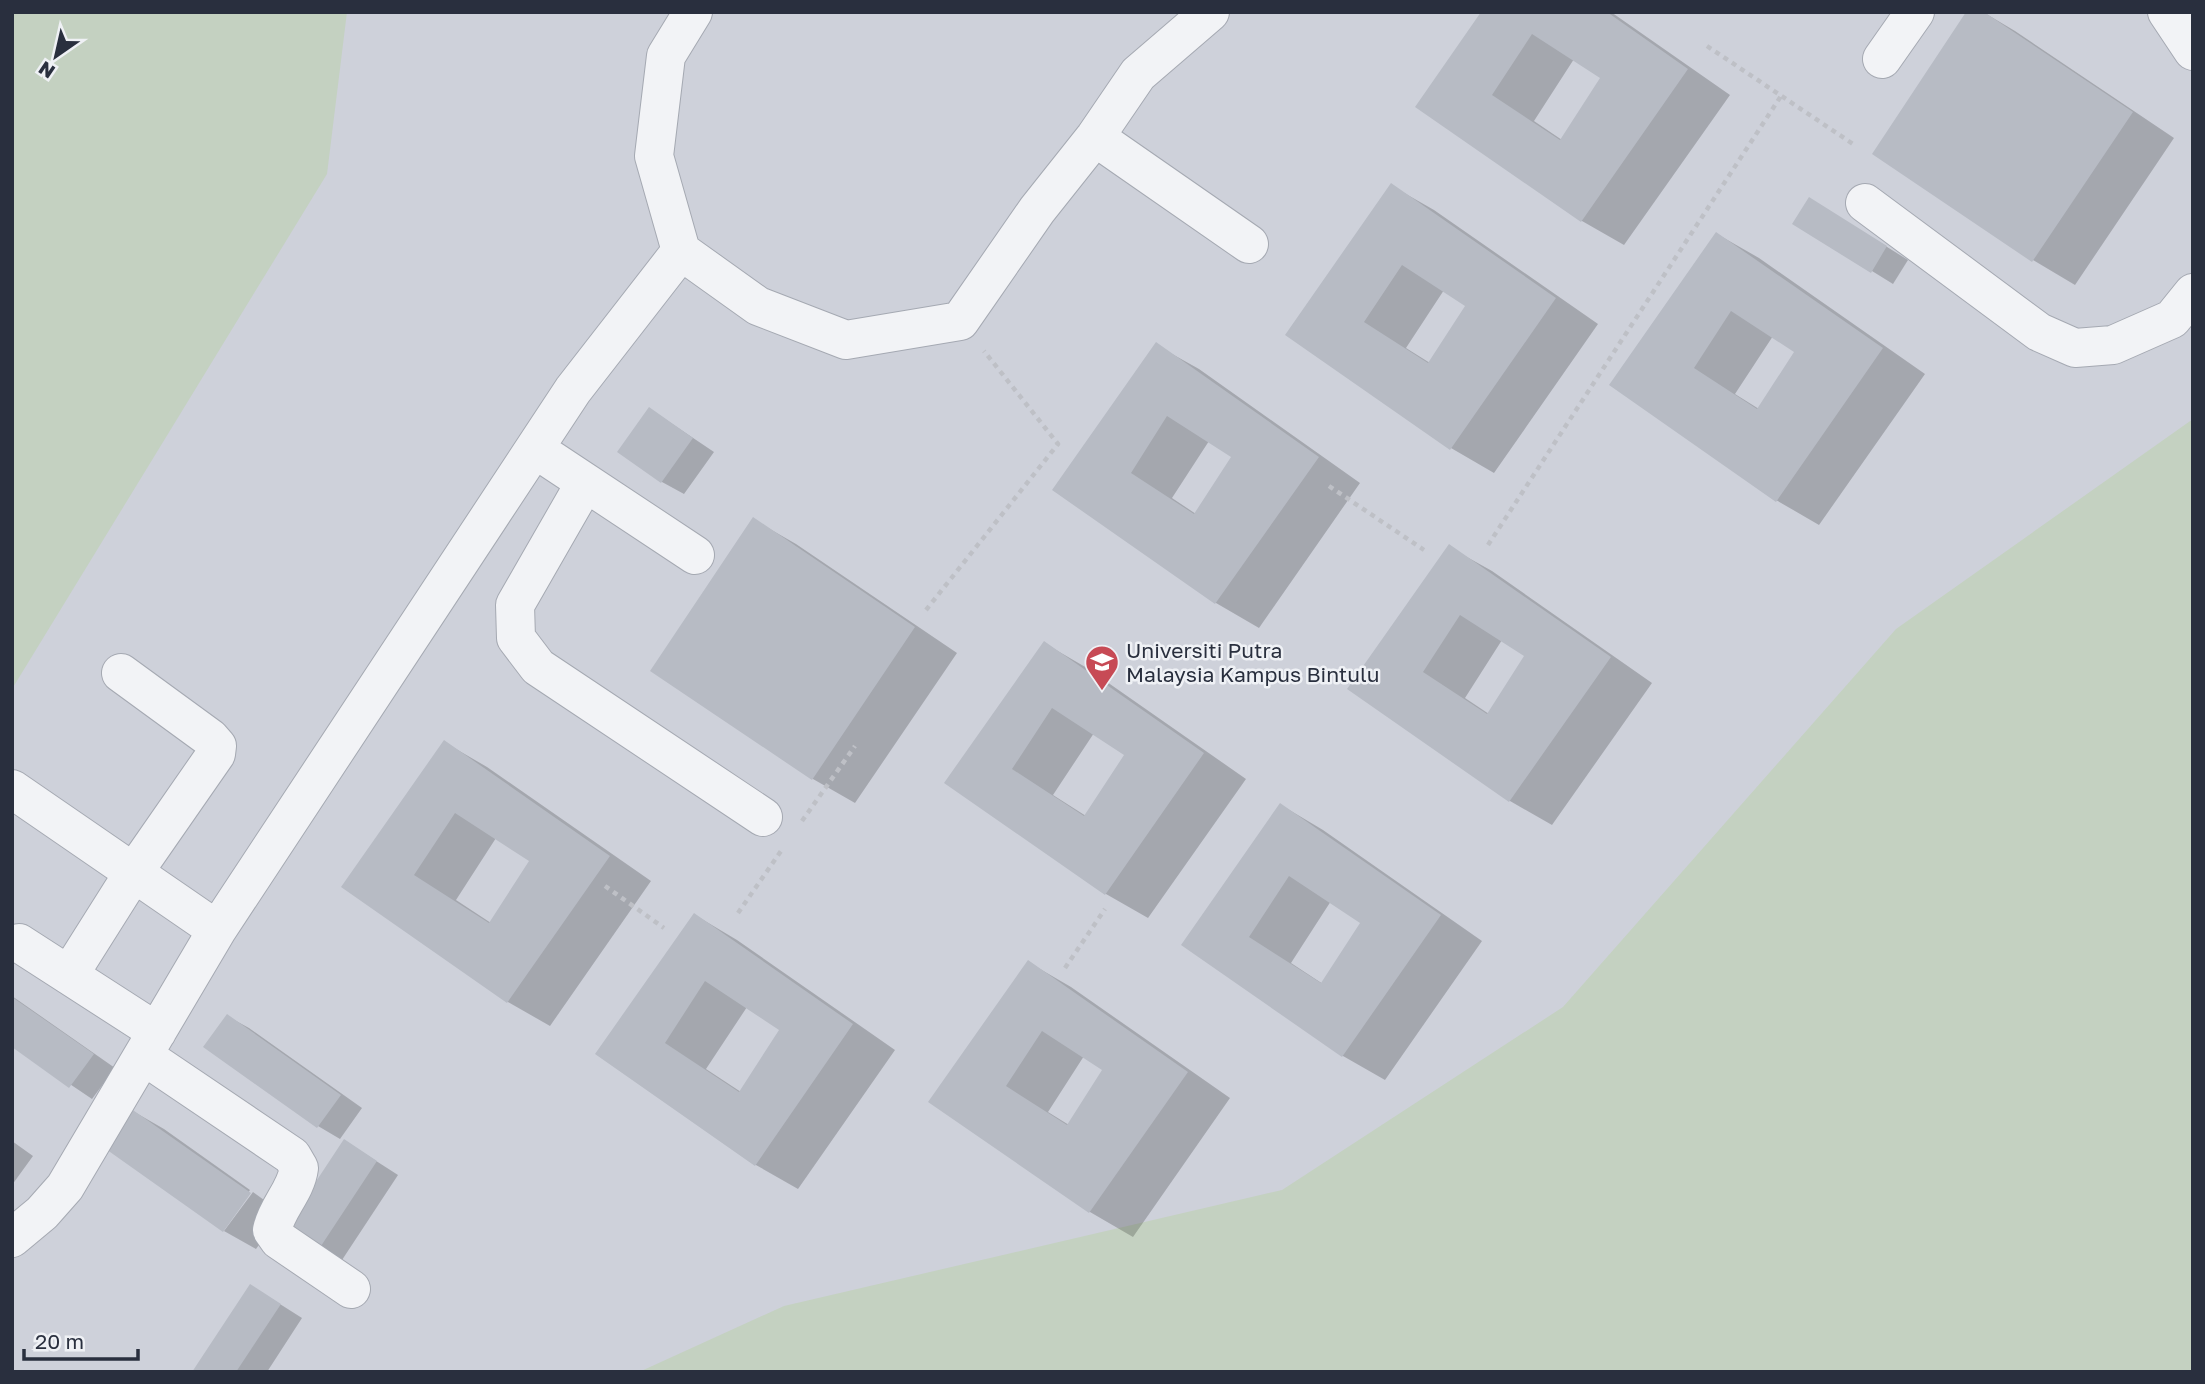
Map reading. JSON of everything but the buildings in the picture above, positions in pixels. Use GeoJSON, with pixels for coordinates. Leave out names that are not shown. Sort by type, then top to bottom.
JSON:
{"type":"FeatureCollection","features":[{"type":"Feature","properties":{"kind":"street"},"geometry":{"type":"LineString","coordinates":[[693,12],[666,55],[654,156],[681,251],[758,306],[846,340],[960,321],[1037,210],[1095,137],[1138,74],[1210,12]]}},
{"type":"Feature","properties":{"kind":"street"},"geometry":{"type":"LineString","coordinates":[[1882,60],[1914,12]]}},
{"type":"Feature","properties":{"kind":"street"},"geometry":{"type":"LineString","coordinates":[[2168,12],[2193,51]]}},
{"type":"Feature","properties":{"kind":"street"},"geometry":{"type":"LineString","coordinates":[[1095,137],[1249,244]]}},
{"type":"Feature","properties":{"kind":"street"},"geometry":{"type":"LineString","coordinates":[[1865,203],[2039,332],[2075,348],[2113,345],[2172,318],[2193,293]]}},
{"type":"Feature","properties":{"kind":"street"},"geometry":{"type":"LineString","coordinates":[[12,1238],[42,1213],[65,1187],[217,930],[573,390],[681,251]]}},
{"type":"Feature","properties":{"kind":"street"},"geometry":{"type":"LineString","coordinates":[[535,449],[695,555]]}},
{"type":"Feature","properties":{"kind":"street"},"geometry":{"type":"LineString","coordinates":[[585,483],[515,606],[516,638],[538,667],[763,817]]}},
{"type":"Feature","properties":{"kind":"street"},"geometry":{"type":"LineString","coordinates":[[69,975],[134,872],[216,754],[217,746],[210,738],[121,673]]}},
{"type":"Feature","properties":{"kind":"street"},"geometry":{"type":"LineString","coordinates":[[12,789],[217,930]]}},
{"type":"Feature","properties":{"kind":"street"},"geometry":{"type":"LineString","coordinates":[[19,943],[69,975],[150,1044],[292,1156],[299,1168],[298,1179],[274,1220],[272,1230],[279,1240],[351,1289]]}},
{"type":"Feature","properties":{"kind":"path"},"geometry":{"type":"LineString","coordinates":[[1707,46],[1853,144]]}},
{"type":"Feature","properties":{"kind":"path"},"geometry":{"type":"LineString","coordinates":[[1489,545],[1782,96]]}},
{"type":"Feature","properties":{"kind":"path"},"geometry":{"type":"LineString","coordinates":[[926,610],[1058,444],[960,321]]}},
{"type":"Feature","properties":{"kind":"path"},"geometry":{"type":"LineString","coordinates":[[1329,486],[1424,550]]}},
{"type":"Feature","properties":{"kind":"path"},"geometry":{"type":"LineString","coordinates":[[605,886],[664,928]]}},
{"type":"Feature","properties":{"kind":"path"},"geometry":{"type":"LineString","coordinates":[[1065,968],[1105,909]]}},
{"type":"Feature","properties":{"kind":"shaded area","name":"Universiti Putra Malaysia Kampus Bintulu"},"geometry":{"type":"Polygon","coordinates":[[[12,12],[2193,12],[2193,1372],[12,1372],[12,12]]]}},
{"type":"Feature","properties":{"kind":"green space"},"geometry":{"type":"Polygon","coordinates":[[[12,12],[347,12],[327,174],[12,689],[12,12]]]}},
{"type":"Feature","properties":{"kind":"green space"},"geometry":{"type":"Polygon","coordinates":[[[2193,419],[2193,1372],[639,1372],[784,1306],[1282,1190],[1563,1007],[1896,629],[2193,419]]]}},
{"type":"Feature","properties":{"kind":"place","name":"Universiti Putra Malaysia Kampus Bintulu"},"geometry":{"type":"Point","coordinates":[1102,692]}}]}
